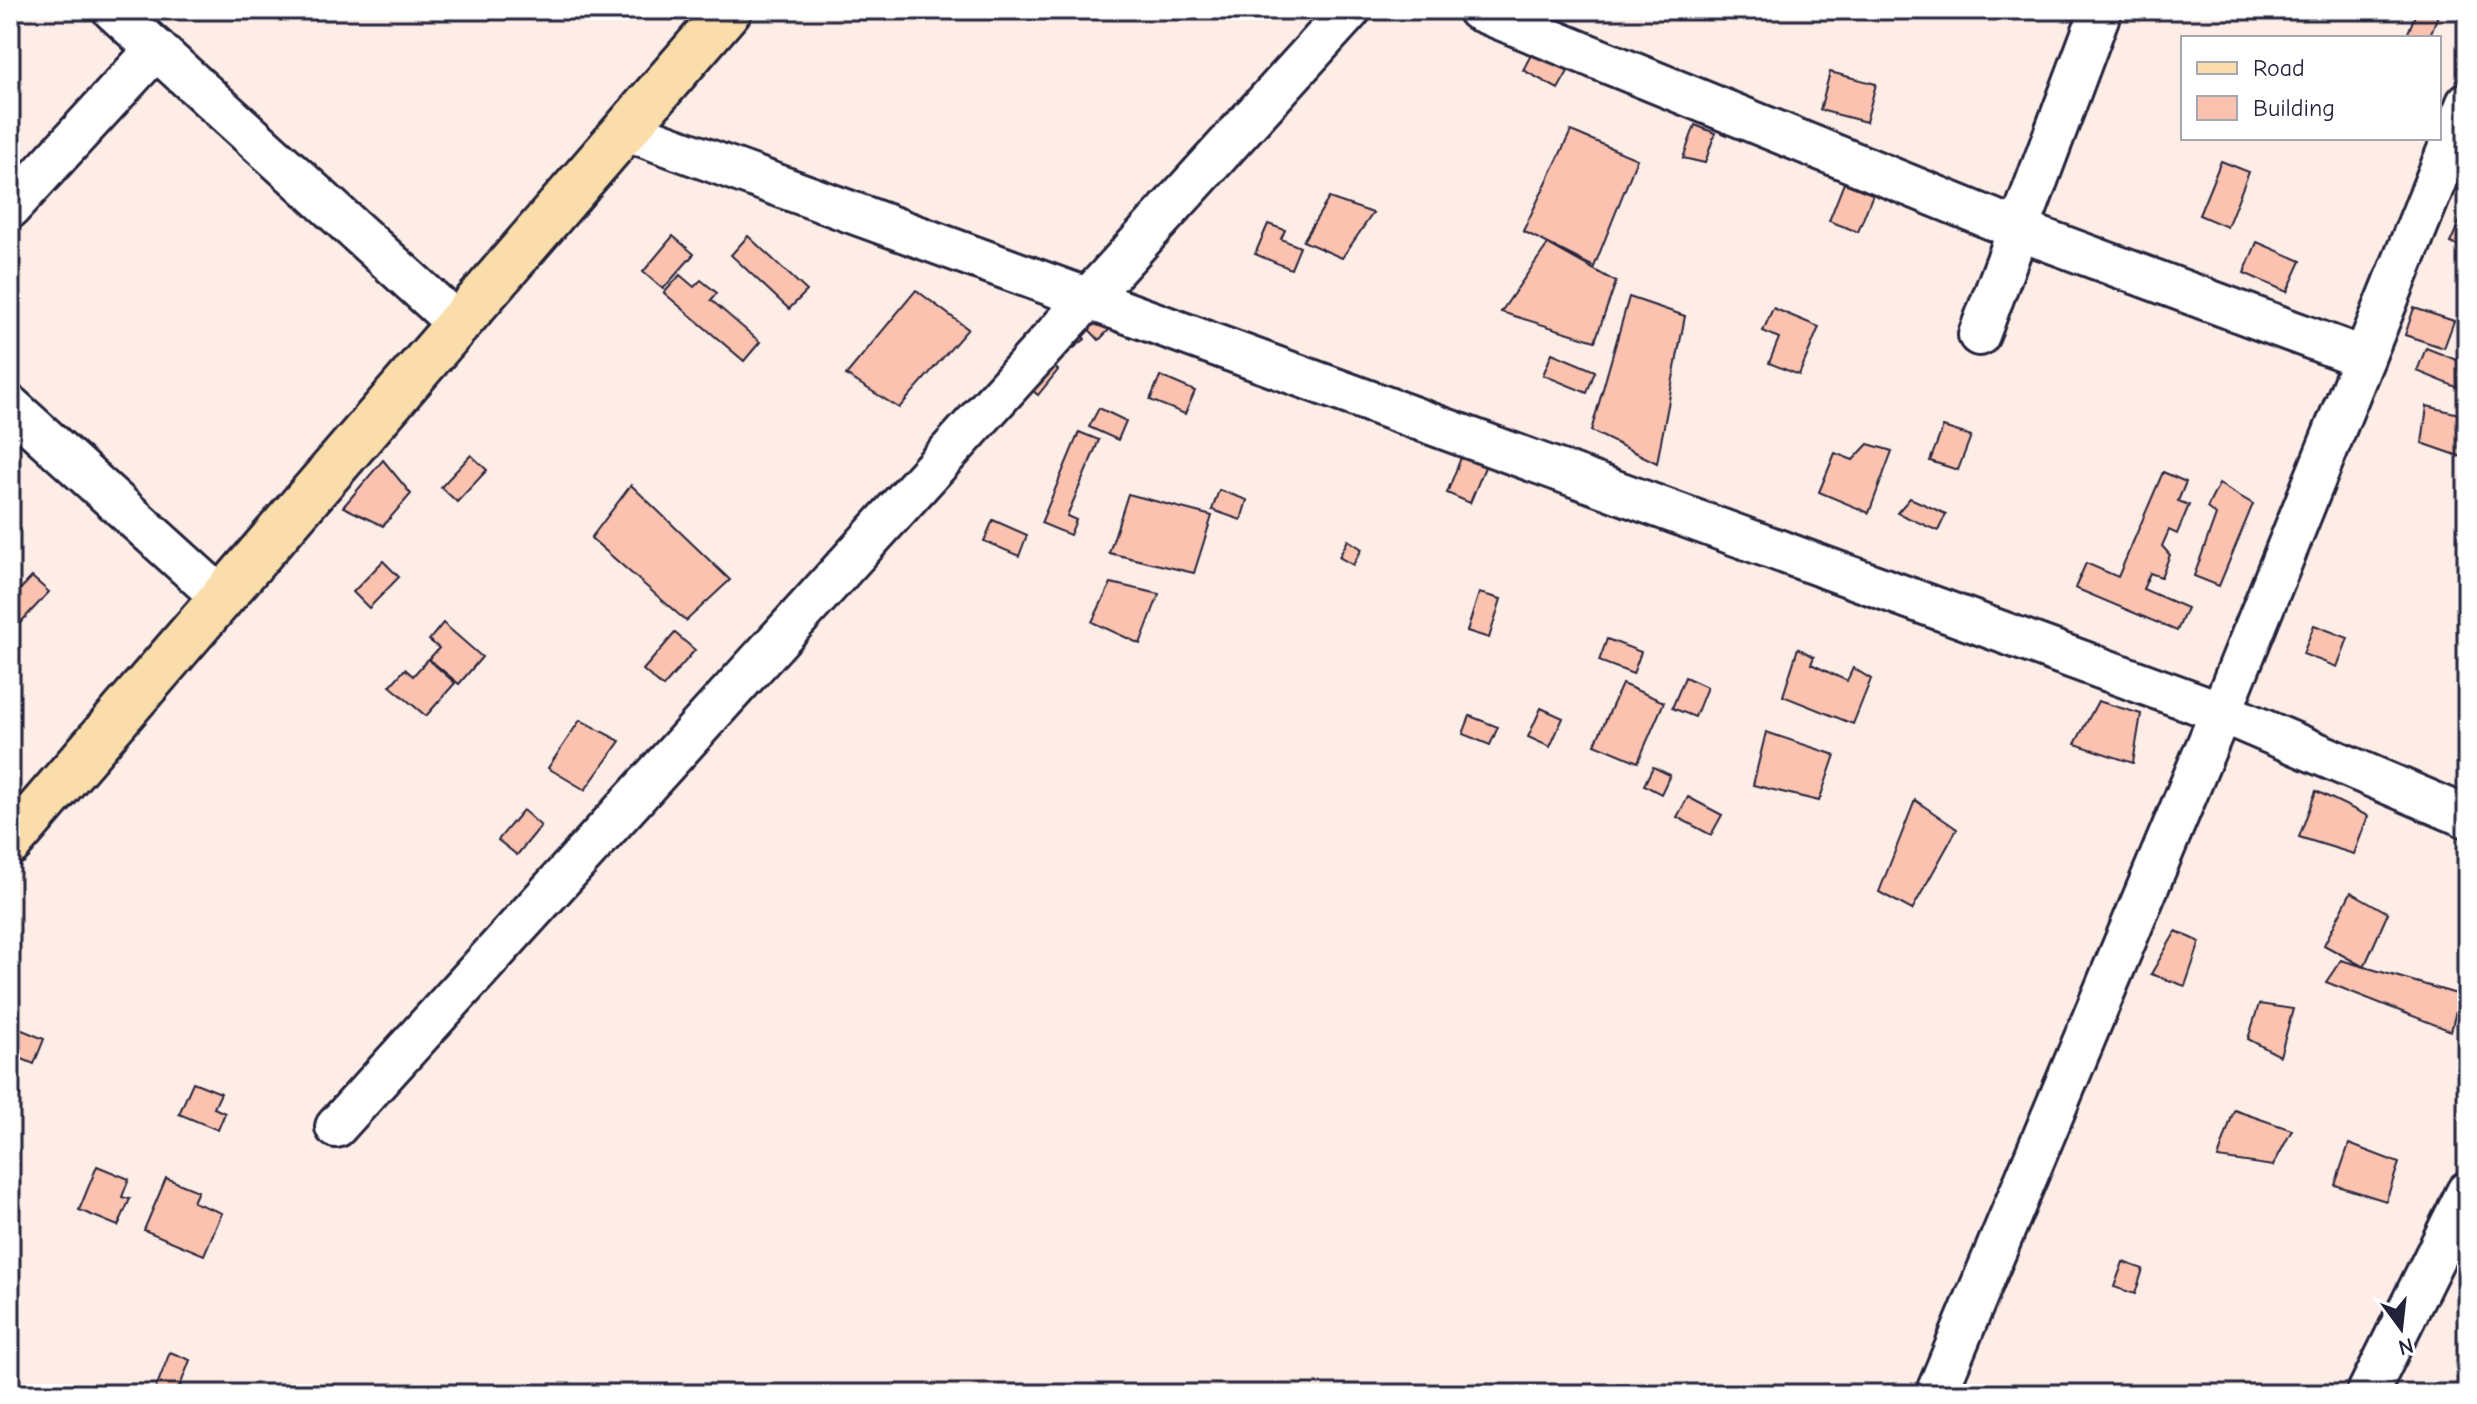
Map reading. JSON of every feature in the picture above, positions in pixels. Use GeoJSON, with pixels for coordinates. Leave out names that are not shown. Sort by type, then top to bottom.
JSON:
{"type":"FeatureCollection","features":[{"type":"Feature","properties":{"kind":"main road"},"geometry":{"type":"LineString","coordinates":[[10,843],[729,10]]}},
{"type":"Feature","properties":{"kind":"street"},"geometry":{"type":"LineString","coordinates":[[113,10],[458,324]]}},
{"type":"Feature","properties":{"kind":"street"},"geometry":{"type":"LineString","coordinates":[[336,1127],[1350,10]]}},
{"type":"Feature","properties":{"kind":"street"},"geometry":{"type":"LineString","coordinates":[[1478,10],[2019,230],[2364,358]]}},
{"type":"Feature","properties":{"kind":"street"},"geometry":{"type":"LineString","coordinates":[[1979,335],[2101,10]]}},
{"type":"Feature","properties":{"kind":"street"},"geometry":{"type":"LineString","coordinates":[[10,208],[156,49]]}},
{"type":"Feature","properties":{"kind":"street"},"geometry":{"type":"LineString","coordinates":[[1936,1394],[2221,712],[2467,103]]}},
{"type":"Feature","properties":{"kind":"street"},"geometry":{"type":"LineString","coordinates":[[626,130],[2221,712],[2467,817]]}},
{"type":"Feature","properties":{"kind":"street"},"geometry":{"type":"LineString","coordinates":[[10,406],[222,598]]}},
{"type":"Feature","properties":{"kind":"street"},"geometry":{"type":"LineString","coordinates":[[2367,1394],[2467,1192]]}},
{"type":"Feature","properties":{"kind":"building"},"geometry":{"type":"Polygon","coordinates":[[[2417,10],[2440,10],[2430,36],[2407,36],[2417,10]]]}},
{"type":"Feature","properties":{"kind":"building"},"geometry":{"type":"Polygon","coordinates":[[[1534,49],[1570,68],[1558,89],[1523,70],[1534,49]]]}},
{"type":"Feature","properties":{"kind":"building"},"geometry":{"type":"Polygon","coordinates":[[[1830,72],[1876,84],[1866,122],[1820,110],[1830,72]]]}},
{"type":"Feature","properties":{"kind":"building"},"geometry":{"type":"Polygon","coordinates":[[[1695,125],[1715,133],[1705,163],[1683,158],[1695,125]]]}},
{"type":"Feature","properties":{"kind":"building"},"geometry":{"type":"Polygon","coordinates":[[[1571,131],[1637,159],[1594,267],[1523,231],[1571,131]]]}},
{"type":"Feature","properties":{"kind":"building"},"geometry":{"type":"Polygon","coordinates":[[[2221,161],[2249,172],[2227,227],[2199,215],[2221,161]]]}},
{"type":"Feature","properties":{"kind":"building"},"geometry":{"type":"Polygon","coordinates":[[[1844,183],[1873,194],[1858,232],[1829,221],[1844,183]]]}},
{"type":"Feature","properties":{"kind":"building"},"geometry":{"type":"Polygon","coordinates":[[[1329,198],[1373,213],[1342,258],[1303,241],[1329,198]]]}},
{"type":"Feature","properties":{"kind":"building"},"geometry":{"type":"Polygon","coordinates":[[[2462,216],[2467,219],[2467,250],[2450,243],[2462,216]]]}},
{"type":"Feature","properties":{"kind":"building"},"geometry":{"type":"Polygon","coordinates":[[[1268,224],[1285,230],[1281,239],[1300,247],[1291,269],[1255,254],[1268,224]]]}},
{"type":"Feature","properties":{"kind":"building"},"geometry":{"type":"Polygon","coordinates":[[[673,236],[694,254],[663,289],[643,272],[673,236]]]}},
{"type":"Feature","properties":{"kind":"building"},"geometry":{"type":"Polygon","coordinates":[[[748,236],[807,291],[789,309],[731,255],[748,236]]]}},
{"type":"Feature","properties":{"kind":"building"},"geometry":{"type":"Polygon","coordinates":[[[2257,242],[2301,261],[2287,292],[2244,273],[2257,242]]]}},
{"type":"Feature","properties":{"kind":"building"},"geometry":{"type":"Polygon","coordinates":[[[1548,244],[1616,282],[1595,341],[1501,312],[1548,244]]]}},
{"type":"Feature","properties":{"kind":"building"},"geometry":{"type":"Polygon","coordinates":[[[680,275],[694,287],[701,280],[717,293],[711,300],[760,342],[744,361],[664,293],[680,275]]]}},
{"type":"Feature","properties":{"kind":"building"},"geometry":{"type":"Polygon","coordinates":[[[916,290],[968,329],[899,408],[846,375],[916,290]]]}},
{"type":"Feature","properties":{"kind":"building"},"geometry":{"type":"Polygon","coordinates":[[[1629,297],[1685,316],[1657,463],[1591,431],[1629,297]]]}},
{"type":"Feature","properties":{"kind":"building"},"geometry":{"type":"Polygon","coordinates":[[[1095,305],[1114,325],[1099,340],[1080,320],[1095,305]]]}},
{"type":"Feature","properties":{"kind":"building"},"geometry":{"type":"Polygon","coordinates":[[[1773,308],[1819,327],[1799,375],[1769,363],[1779,338],[1763,331],[1773,308]]]}},
{"type":"Feature","properties":{"kind":"building"},"geometry":{"type":"Polygon","coordinates":[[[2414,308],[2454,321],[2444,348],[2405,335],[2414,308]]]}},
{"type":"Feature","properties":{"kind":"building"},"geometry":{"type":"Polygon","coordinates":[[[1071,323],[1085,339],[1070,351],[1056,335],[1071,323]]]}},
{"type":"Feature","properties":{"kind":"building"},"geometry":{"type":"Polygon","coordinates":[[[2426,348],[2467,364],[2461,389],[2417,371],[2426,348]]]}},
{"type":"Feature","properties":{"kind":"building"},"geometry":{"type":"Polygon","coordinates":[[[1552,353],[1595,371],[1587,393],[1543,375],[1552,353]]]}},
{"type":"Feature","properties":{"kind":"building"},"geometry":{"type":"Polygon","coordinates":[[[1041,355],[1058,370],[1038,395],[1020,380],[1041,355]]]}},
{"type":"Feature","properties":{"kind":"building"},"geometry":{"type":"Polygon","coordinates":[[[1160,376],[1195,391],[1185,414],[1150,400],[1160,376]]]}},
{"type":"Feature","properties":{"kind":"building"},"geometry":{"type":"Polygon","coordinates":[[[2427,406],[2467,416],[2465,458],[2422,443],[2427,406]]]}},
{"type":"Feature","properties":{"kind":"building"},"geometry":{"type":"Polygon","coordinates":[[[1099,408],[1126,421],[1118,440],[1089,427],[1099,408]]]}},
{"type":"Feature","properties":{"kind":"building"},"geometry":{"type":"Polygon","coordinates":[[[1943,427],[1971,436],[1958,470],[1930,461],[1943,427]]]}},
{"type":"Feature","properties":{"kind":"building"},"geometry":{"type":"Polygon","coordinates":[[[1079,432],[1099,440],[1067,516],[1076,520],[1070,535],[1041,523],[1079,432]]]}},
{"type":"Feature","properties":{"kind":"building"},"geometry":{"type":"Polygon","coordinates":[[[1868,444],[1892,451],[1869,513],[1819,492],[1835,453],[1853,460],[1868,444]]]}},
{"type":"Feature","properties":{"kind":"building"},"geometry":{"type":"Polygon","coordinates":[[[1466,445],[1490,455],[1470,503],[1447,493],[1466,445]]]}},
{"type":"Feature","properties":{"kind":"building"},"geometry":{"type":"Polygon","coordinates":[[[471,455],[487,470],[457,502],[441,487],[471,455]]]}},
{"type":"Feature","properties":{"kind":"building"},"geometry":{"type":"Polygon","coordinates":[[[383,460],[411,494],[383,526],[343,507],[383,460]]]}},
{"type":"Feature","properties":{"kind":"building"},"geometry":{"type":"Polygon","coordinates":[[[2163,472],[2186,482],[2178,501],[2189,505],[2177,534],[2169,530],[2162,546],[2170,555],[2161,577],[2150,573],[2143,589],[2187,608],[2177,631],[2075,588],[2086,563],[2118,577],[2163,472]]]}},
{"type":"Feature","properties":{"kind":"building"},"geometry":{"type":"Polygon","coordinates":[[[2219,484],[2253,504],[2219,586],[2194,576],[2216,515],[2207,508],[2219,484]]]}},
{"type":"Feature","properties":{"kind":"building"},"geometry":{"type":"Polygon","coordinates":[[[631,485],[730,580],[686,621],[591,538],[631,485]]]}},
{"type":"Feature","properties":{"kind":"building"},"geometry":{"type":"Polygon","coordinates":[[[1219,490],[1247,500],[1241,520],[1212,510],[1219,490]]]}},
{"type":"Feature","properties":{"kind":"building"},"geometry":{"type":"Polygon","coordinates":[[[1128,494],[1212,516],[1194,573],[1109,553],[1128,494]]]}},
{"type":"Feature","properties":{"kind":"building"},"geometry":{"type":"Polygon","coordinates":[[[1910,498],[1946,514],[1938,531],[1897,513],[1910,498]]]}},
{"type":"Feature","properties":{"kind":"building"},"geometry":{"type":"Polygon","coordinates":[[[993,520],[1027,535],[1019,556],[984,541],[993,520]]]}},
{"type":"Feature","properties":{"kind":"building"},"geometry":{"type":"Polygon","coordinates":[[[1348,540],[1362,549],[1353,565],[1339,557],[1348,540]]]}},
{"type":"Feature","properties":{"kind":"building"},"geometry":{"type":"Polygon","coordinates":[[[383,561],[399,577],[369,608],[353,592],[383,561]]]}},
{"type":"Feature","properties":{"kind":"building"},"geometry":{"type":"Polygon","coordinates":[[[32,577],[49,592],[20,623],[10,614],[10,600],[32,577]]]}},
{"type":"Feature","properties":{"kind":"building"},"geometry":{"type":"Polygon","coordinates":[[[1111,583],[1159,594],[1140,644],[1092,622],[1111,583]]]}},
{"type":"Feature","properties":{"kind":"building"},"geometry":{"type":"Polygon","coordinates":[[[1479,593],[1501,599],[1489,638],[1467,631],[1479,593]]]}},
{"type":"Feature","properties":{"kind":"building"},"geometry":{"type":"Polygon","coordinates":[[[443,623],[482,657],[459,684],[429,659],[439,648],[429,640],[443,623]]]}},
{"type":"Feature","properties":{"kind":"building"},"geometry":{"type":"Polygon","coordinates":[[[2314,625],[2348,638],[2337,667],[2303,654],[2314,625]]]}},
{"type":"Feature","properties":{"kind":"building"},"geometry":{"type":"Polygon","coordinates":[[[675,633],[695,650],[663,687],[643,670],[675,633]]]}},
{"type":"Feature","properties":{"kind":"building"},"geometry":{"type":"Polygon","coordinates":[[[1607,639],[1641,652],[1633,674],[1599,661],[1607,639]]]}},
{"type":"Feature","properties":{"kind":"building"},"geometry":{"type":"Polygon","coordinates":[[[1798,648],[1814,657],[1811,664],[1847,681],[1853,668],[1871,679],[1853,724],[1783,696],[1798,648]]]}},
{"type":"Feature","properties":{"kind":"building"},"geometry":{"type":"Polygon","coordinates":[[[428,659],[455,683],[426,716],[390,686],[405,669],[413,676],[428,659]]]}},
{"type":"Feature","properties":{"kind":"building"},"geometry":{"type":"Polygon","coordinates":[[[1685,677],[1707,687],[1695,717],[1672,708],[1685,677]]]}},
{"type":"Feature","properties":{"kind":"building"},"geometry":{"type":"Polygon","coordinates":[[[1622,684],[1664,702],[1638,762],[1595,744],[1622,684]]]}},
{"type":"Feature","properties":{"kind":"building"},"geometry":{"type":"Polygon","coordinates":[[[2098,701],[2141,714],[2133,763],[2075,744],[2098,701]]]}},
{"type":"Feature","properties":{"kind":"building"},"geometry":{"type":"Polygon","coordinates":[[[1541,708],[1563,718],[1550,747],[1528,737],[1541,708]]]}},
{"type":"Feature","properties":{"kind":"building"},"geometry":{"type":"Polygon","coordinates":[[[1470,716],[1498,727],[1490,745],[1463,734],[1470,716]]]}},
{"type":"Feature","properties":{"kind":"building"},"geometry":{"type":"Polygon","coordinates":[[[580,720],[620,741],[585,790],[548,768],[580,720]]]}},
{"type":"Feature","properties":{"kind":"building"},"geometry":{"type":"Polygon","coordinates":[[[1766,732],[1835,755],[1819,801],[1753,785],[1766,732]]]}},
{"type":"Feature","properties":{"kind":"building"},"geometry":{"type":"Polygon","coordinates":[[[1653,767],[1670,775],[1661,794],[1644,785],[1653,767]]]}},
{"type":"Feature","properties":{"kind":"building"},"geometry":{"type":"Polygon","coordinates":[[[2316,791],[2368,816],[2354,854],[2299,837],[2316,791]]]}},
{"type":"Feature","properties":{"kind":"building"},"geometry":{"type":"Polygon","coordinates":[[[1688,797],[1722,815],[1711,835],[1677,817],[1688,797]]]}},
{"type":"Feature","properties":{"kind":"building"},"geometry":{"type":"Polygon","coordinates":[[[1915,800],[1957,829],[1912,910],[1879,892],[1915,800]]]}},
{"type":"Feature","properties":{"kind":"building"},"geometry":{"type":"Polygon","coordinates":[[[523,810],[541,826],[517,855],[498,840],[523,810]]]}},
{"type":"Feature","properties":{"kind":"building"},"geometry":{"type":"Polygon","coordinates":[[[2351,892],[2388,913],[2364,967],[2324,945],[2351,892]]]}},
{"type":"Feature","properties":{"kind":"building"},"geometry":{"type":"Polygon","coordinates":[[[2176,931],[2200,942],[2185,986],[2151,974],[2176,931]]]}},
{"type":"Feature","properties":{"kind":"building"},"geometry":{"type":"Polygon","coordinates":[[[2341,960],[2460,995],[2451,1031],[2326,982],[2341,960]]]}},
{"type":"Feature","properties":{"kind":"building"},"geometry":{"type":"Polygon","coordinates":[[[2259,1004],[2293,1009],[2280,1056],[2248,1039],[2259,1004]]]}},
{"type":"Feature","properties":{"kind":"building"},"geometry":{"type":"Polygon","coordinates":[[[10,1025],[44,1039],[34,1064],[10,1054],[10,1025]]]}},
{"type":"Feature","properties":{"kind":"building"},"geometry":{"type":"Polygon","coordinates":[[[193,1082],[221,1093],[214,1108],[225,1113],[218,1130],[179,1114],[193,1082]]]}},
{"type":"Feature","properties":{"kind":"building"},"geometry":{"type":"Polygon","coordinates":[[[2234,1110],[2292,1130],[2273,1166],[2218,1158],[2234,1110]]]}},
{"type":"Feature","properties":{"kind":"building"},"geometry":{"type":"Polygon","coordinates":[[[2349,1144],[2399,1163],[2386,1201],[2335,1185],[2349,1144]]]}},
{"type":"Feature","properties":{"kind":"building"},"geometry":{"type":"Polygon","coordinates":[[[97,1166],[129,1179],[122,1197],[130,1199],[118,1226],[79,1210],[97,1166]]]}},
{"type":"Feature","properties":{"kind":"building"},"geometry":{"type":"Polygon","coordinates":[[[166,1178],[198,1191],[193,1202],[222,1213],[204,1255],[144,1230],[166,1178]]]}},
{"type":"Feature","properties":{"kind":"building"},"geometry":{"type":"Polygon","coordinates":[[[2123,1262],[2143,1269],[2135,1294],[2114,1287],[2123,1262]]]}},
{"type":"Feature","properties":{"kind":"building"},"geometry":{"type":"Polygon","coordinates":[[[170,1352],[190,1360],[177,1394],[154,1393],[170,1352]]]}}]}
